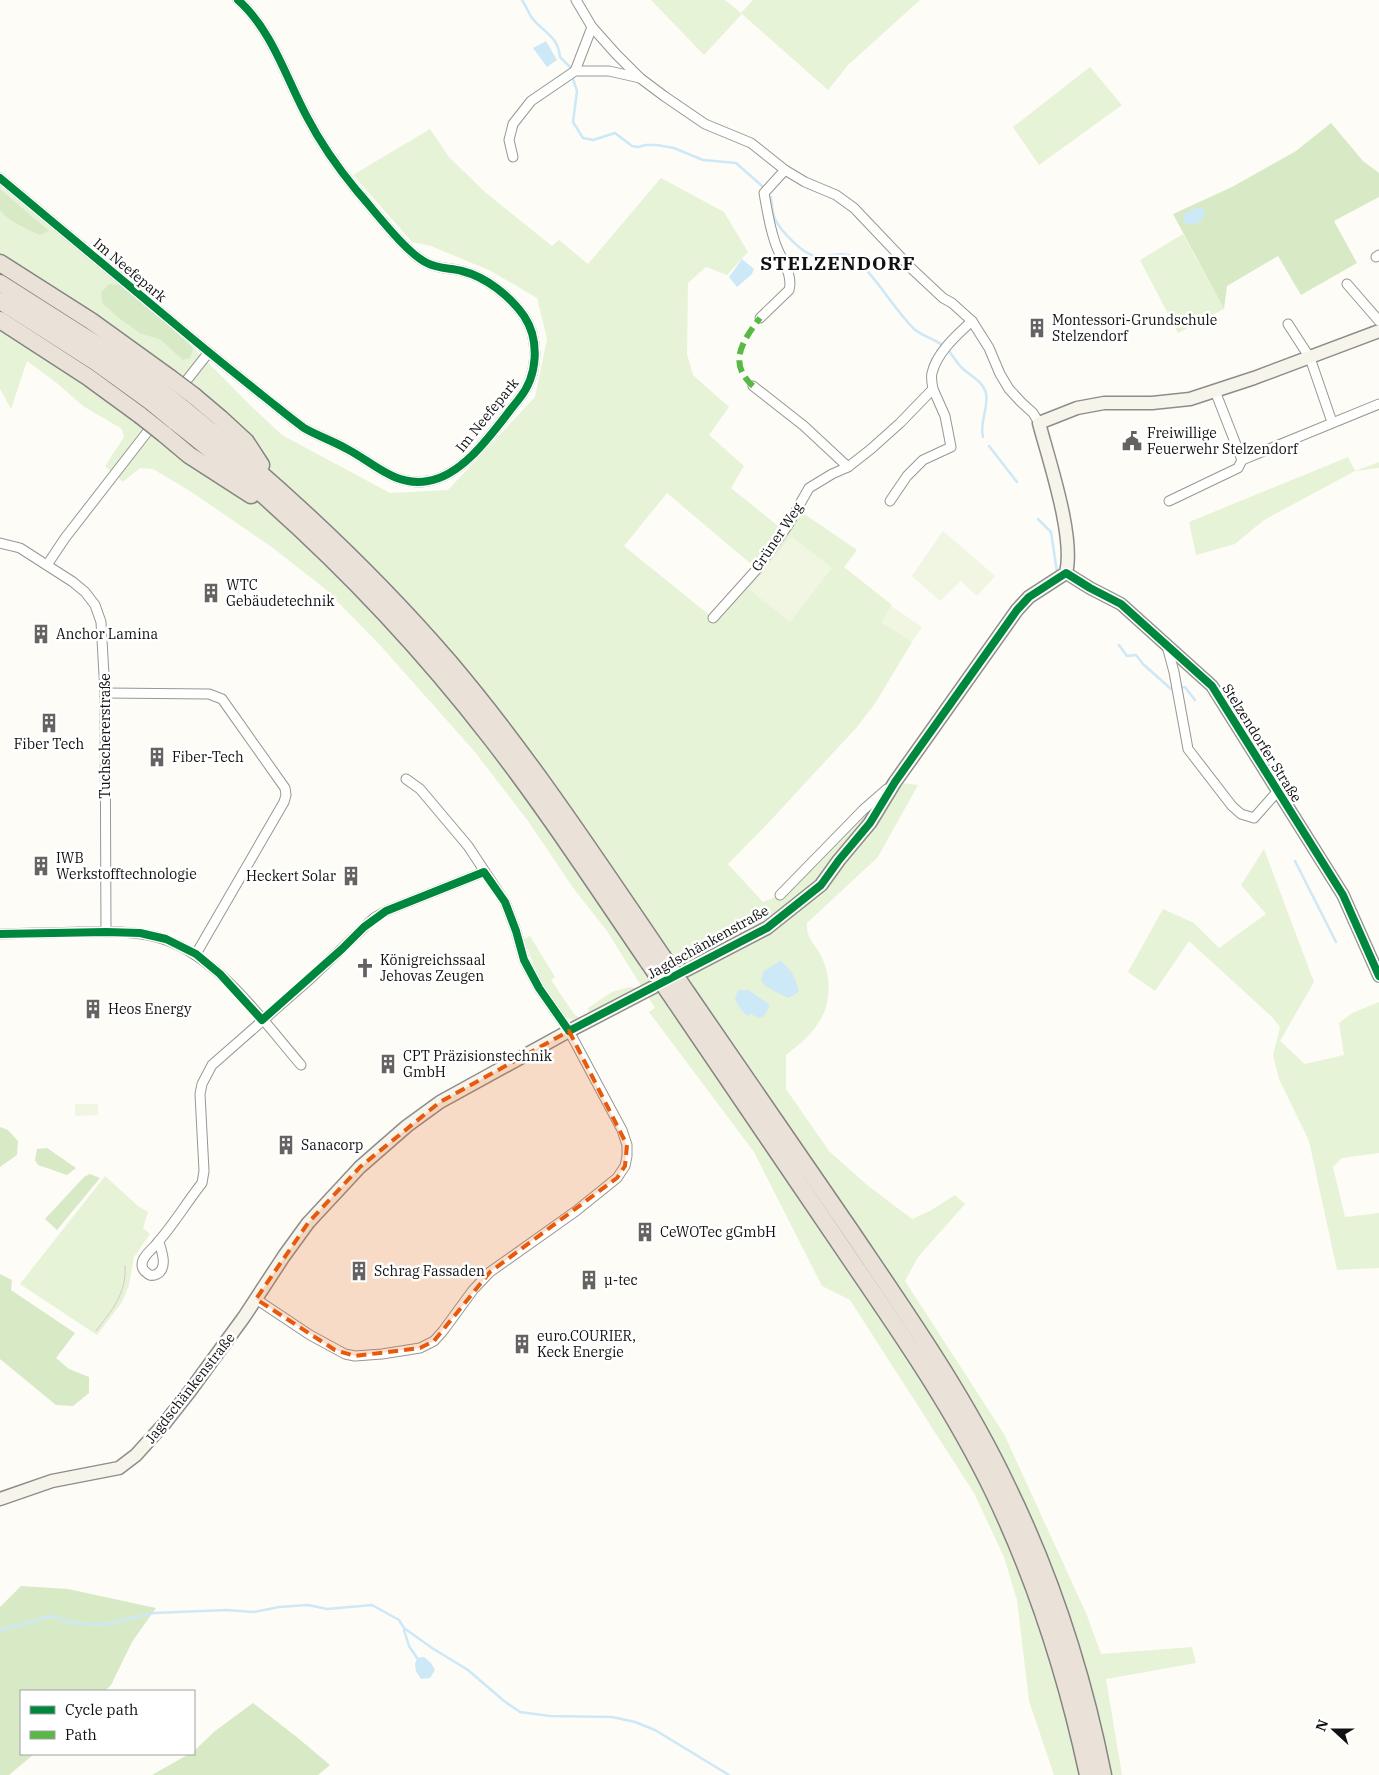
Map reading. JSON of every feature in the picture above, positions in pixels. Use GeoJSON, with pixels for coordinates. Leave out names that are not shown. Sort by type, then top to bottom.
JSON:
{"type":"FeatureCollection","features":[{"type":"Feature","properties":{"kind":"highway"},"geometry":{"type":"LineString","coordinates":[[0,263],[91,321],[160,390],[179,415],[225,461],[269,499],[376,603],[435,669],[491,738],[563,838],[655,960],[878,1285],[957,1392],[982,1436],[1008,1486],[1044,1571],[1074,1657],[1092,1719],[1103,1775]]}},
{"type":"Feature","properties":{"kind":"highway"},"geometry":{"type":"LineString","coordinates":[[0,283],[104,349],[160,390],[179,415],[246,459],[329,535],[384,589],[449,663],[504,731],[555,801],[655,960]]}},
{"type":"Feature","properties":{"kind":"highway"},"geometry":{"type":"LineString","coordinates":[[0,301],[89,358],[160,390]]}},
{"type":"Feature","properties":{"kind":"highway"},"geometry":{"type":"LineString","coordinates":[[0,320],[88,377],[140,415],[179,415]]}},
{"type":"Feature","properties":{"kind":"highway"},"geometry":{"type":"LineString","coordinates":[[878,1285],[914,1352],[971,1447],[1013,1535],[1030,1576],[1056,1650],[1078,1729],[1088,1775]]}},
{"type":"Feature","properties":{"kind":"main road"},"geometry":{"type":"LineString","coordinates":[[1066,573],[1069,563],[1064,523],[1039,423],[1077,408],[1104,403],[1152,403],[1190,399],[1310,358],[1379,331]]}},
{"type":"Feature","properties":{"kind":"main road","name":"Jagdschänkenstraße"},"geometry":{"type":"LineString","coordinates":[[0,1499],[52,1481],[124,1466],[144,1448],[164,1424],[256,1299],[308,1223],[375,1152],[407,1126],[440,1102],[569,1031],[767,928],[821,885],[870,823],[895,782],[1018,610],[1029,597],[1066,573]]}},
{"type":"Feature","properties":{"kind":"street","name":"Im Neefepark"},"geometry":{"type":"LineString","coordinates":[[0,178],[209,352],[303,427],[349,450],[387,474],[400,479],[419,482],[429,481],[447,474],[466,461],[523,395],[529,382],[535,354],[535,340],[530,327],[509,299],[491,284],[466,272],[429,264],[410,250],[335,165],[308,120],[272,45],[256,20],[238,0]]}},
{"type":"Feature","properties":{"kind":"street"},"geometry":{"type":"LineString","coordinates":[[576,0],[592,27],[640,78],[685,112],[705,124],[751,143],[785,170],[805,182],[836,195],[854,208],[912,269],[943,298],[952,303],[972,321],[989,348],[1009,390],[1033,413],[1039,423]]}},
{"type":"Feature","properties":{"kind":"street"},"geometry":{"type":"LineString","coordinates":[[575,71],[592,27]]}},
{"type":"Feature","properties":{"kind":"street"},"geometry":{"type":"LineString","coordinates":[[513,157],[509,140],[513,124],[531,100],[575,71],[609,71],[640,78]]}},
{"type":"Feature","properties":{"kind":"street"},"geometry":{"type":"LineString","coordinates":[[760,318],[789,290],[791,284],[789,274],[774,242],[764,193],[785,170]]}},
{"type":"Feature","properties":{"kind":"street"},"geometry":{"type":"LineString","coordinates":[[1347,284],[1379,321]]}},
{"type":"Feature","properties":{"kind":"street"},"geometry":{"type":"LineString","coordinates":[[890,501],[907,476],[923,460],[951,447],[944,416],[932,389],[931,374],[937,360],[953,339],[972,321]]}},
{"type":"Feature","properties":{"kind":"street"},"geometry":{"type":"LineString","coordinates":[[1288,324],[1310,358],[1332,422]]}},
{"type":"Feature","properties":{"kind":"street"},"geometry":{"type":"LineString","coordinates":[[47,565],[65,538],[209,352]]}},
{"type":"Feature","properties":{"kind":"street"},"geometry":{"type":"LineString","coordinates":[[753,386],[804,426],[848,467]]}},
{"type":"Feature","properties":{"kind":"street","name":"Grüner Weg"},"geometry":{"type":"LineString","coordinates":[[713,618],[757,569],[810,488],[832,474],[848,467],[871,449],[900,423],[932,389]]}},
{"type":"Feature","properties":{"kind":"street"},"geometry":{"type":"LineString","coordinates":[[1215,391],[1242,460]]}},
{"type":"Feature","properties":{"kind":"street"},"geometry":{"type":"LineString","coordinates":[[1169,501],[1238,468],[1242,460],[1379,404]]}},
{"type":"Feature","properties":{"kind":"street","name":"Tuchschererstraße"},"geometry":{"type":"LineString","coordinates":[[0,543],[20,548],[73,582],[85,592],[95,605],[102,622],[105,693],[106,932]]}},
{"type":"Feature","properties":{"kind":"street","name":"Stelzendorfer Straße"},"geometry":{"type":"LineString","coordinates":[[1066,573],[1121,604],[1212,686],[1342,895],[1379,976]]}},
{"type":"Feature","properties":{"kind":"street"},"geometry":{"type":"LineString","coordinates":[[1167,646],[1174,672],[1188,749],[1232,806],[1241,814],[1254,818],[1277,792]]}},
{"type":"Feature","properties":{"kind":"street"},"geometry":{"type":"LineString","coordinates":[[105,693],[209,694],[222,699],[285,788],[284,802],[196,954]]}},
{"type":"Feature","properties":{"kind":"street"},"geometry":{"type":"LineString","coordinates":[[256,1299],[310,1335],[345,1354],[361,1356],[420,1348],[434,1341],[473,1290],[490,1272],[583,1206],[617,1178],[624,1166],[627,1145],[625,1136],[569,1031],[539,988],[524,960],[505,902],[468,846],[420,789],[406,779]]}},
{"type":"Feature","properties":{"kind":"street","name":"Jagdschänkenstraße"},"geometry":{"type":"LineString","coordinates":[[780,895],[863,810],[895,782]]}},
{"type":"Feature","properties":{"kind":"street"},"geometry":{"type":"LineString","coordinates":[[158,1242],[202,1183],[204,1171],[200,1094],[202,1084],[212,1065],[374,918],[386,911],[484,872]]}},
{"type":"Feature","properties":{"kind":"street"},"geometry":{"type":"LineString","coordinates":[[0,934],[106,932],[140,934],[166,940],[196,954],[220,974],[301,1066]]}},
{"type":"Feature","properties":{"kind":"highlighted area"},"geometry":{"type":"Polygon","coordinates":[[[569,1031],[627,1145],[625,1166],[617,1178],[490,1272],[434,1341],[420,1348],[355,1356],[335,1350],[256,1299],[308,1223],[360,1167],[440,1102],[569,1031]]]}},
{"type":"Feature","properties":{"kind":"green space"},"geometry":{"type":"Polygon","coordinates":[[[651,0],[725,0],[741,13],[753,0],[920,0],[848,65],[828,90],[742,14],[704,55],[651,0]]]}},
{"type":"Feature","properties":{"kind":"green space"},"geometry":{"type":"Polygon","coordinates":[[[1090,67],[1122,105],[1039,165],[1013,127],[1090,67]]]}},
{"type":"Feature","properties":{"kind":"green space"},"geometry":{"type":"Polygon","coordinates":[[[1331,123],[1363,161],[1379,173],[1379,197],[1334,221],[1357,263],[1301,295],[1278,256],[1227,286],[1224,309],[1173,214],[1232,187],[1296,151],[1331,123]]]}},
{"type":"Feature","properties":{"kind":"green space"},"geometry":{"type":"Polygon","coordinates":[[[430,129],[449,157],[486,193],[552,246],[559,240],[588,264],[661,178],[724,212],[748,252],[727,275],[706,267],[688,283],[687,354],[693,375],[729,407],[709,435],[744,466],[731,488],[783,530],[797,509],[857,550],[844,567],[892,605],[882,622],[912,642],[876,702],[857,727],[728,864],[763,902],[780,895],[895,782],[918,785],[878,857],[807,923],[808,934],[820,953],[825,966],[829,992],[825,1009],[817,1025],[807,1037],[786,1055],[786,1089],[829,1151],[867,1185],[912,1219],[930,1211],[955,1195],[965,1204],[918,1257],[905,1281],[1004,1434],[1086,1613],[1101,1654],[1192,1647],[1196,1663],[1106,1679],[1122,1775],[1054,1775],[1029,1701],[1017,1600],[1004,1557],[974,1493],[850,1300],[822,1286],[754,1152],[649,1012],[655,1008],[607,931],[574,889],[528,821],[475,752],[379,644],[324,588],[273,548],[190,491],[153,469],[140,468],[123,482],[105,466],[124,437],[122,429],[83,406],[27,361],[11,409],[0,389],[0,186],[124,285],[181,335],[282,435],[390,493],[448,490],[535,397],[547,339],[537,298],[491,271],[431,246],[412,242],[353,175],[430,129]],[[667,493],[624,546],[713,618],[757,569],[667,493]]]}},
{"type":"Feature","properties":{"kind":"green space"},"geometry":{"type":"Polygon","coordinates":[[[0,189],[49,231],[40,235],[30,231],[2,213],[0,209],[0,189]]]}},
{"type":"Feature","properties":{"kind":"green space"},"geometry":{"type":"Polygon","coordinates":[[[1183,234],[1224,309],[1178,333],[1140,260],[1183,234]]]}},
{"type":"Feature","properties":{"kind":"green space"},"geometry":{"type":"Polygon","coordinates":[[[109,284],[124,285],[193,348],[190,358],[183,360],[161,340],[140,333],[102,303],[101,293],[109,284]]]}},
{"type":"Feature","properties":{"kind":"green space"},"geometry":{"type":"Polygon","coordinates":[[[1348,457],[1355,471],[1264,520],[1235,544],[1196,555],[1189,522],[1348,457]]]}},
{"type":"Feature","properties":{"kind":"green space"},"geometry":{"type":"Polygon","coordinates":[[[1379,462],[1379,468],[1355,471],[1379,462]]]}},
{"type":"Feature","properties":{"kind":"green space"},"geometry":{"type":"Polygon","coordinates":[[[943,531],[995,576],[977,596],[961,581],[940,601],[912,576],[943,531]]]}},
{"type":"Feature","properties":{"kind":"green space"},"geometry":{"type":"Polygon","coordinates":[[[791,536],[832,568],[790,622],[749,589],[791,536]]]}},
{"type":"Feature","properties":{"kind":"green space"},"geometry":{"type":"Polygon","coordinates":[[[891,606],[922,627],[912,642],[882,622],[891,606]]]}},
{"type":"Feature","properties":{"kind":"green space"},"geometry":{"type":"Polygon","coordinates":[[[1264,849],[1314,982],[1280,1041],[1305,1064],[1344,1055],[1339,1023],[1352,1013],[1379,1002],[1379,1153],[1342,1158],[1333,1167],[1345,1217],[1379,1213],[1379,1268],[1337,1270],[1309,1141],[1279,1079],[1273,1055],[1280,1027],[1272,1017],[1189,941],[1155,991],[1128,972],[1163,909],[1194,923],[1219,948],[1266,914],[1241,885],[1264,849]]]}},
{"type":"Feature","properties":{"kind":"green space"},"geometry":{"type":"Polygon","coordinates":[[[530,936],[555,977],[551,980],[574,1014],[579,1018],[573,1020],[566,1017],[551,998],[531,959],[524,939],[530,936]]]}},
{"type":"Feature","properties":{"kind":"green space"},"geometry":{"type":"Polygon","coordinates":[[[629,987],[640,988],[589,1015],[588,1008],[612,992],[629,987]]]}},
{"type":"Feature","properties":{"kind":"green space"},"geometry":{"type":"Polygon","coordinates":[[[75,1104],[98,1104],[98,1115],[75,1116],[75,1104]]]}},
{"type":"Feature","properties":{"kind":"green space"},"geometry":{"type":"Polygon","coordinates":[[[0,1127],[8,1130],[18,1141],[17,1155],[0,1167],[0,1127]]]}},
{"type":"Feature","properties":{"kind":"green space"},"geometry":{"type":"Polygon","coordinates":[[[47,1148],[76,1168],[67,1175],[38,1165],[35,1160],[37,1149],[47,1148]]]}},
{"type":"Feature","properties":{"kind":"green space"},"geometry":{"type":"Polygon","coordinates":[[[90,1174],[100,1178],[57,1230],[45,1219],[84,1177],[90,1174]]]}},
{"type":"Feature","properties":{"kind":"green space"},"geometry":{"type":"Polygon","coordinates":[[[105,1176],[138,1206],[148,1212],[143,1228],[150,1234],[134,1257],[129,1285],[122,1302],[97,1335],[20,1284],[105,1176]]]}},
{"type":"Feature","properties":{"kind":"green space"},"geometry":{"type":"Polygon","coordinates":[[[0,1274],[12,1280],[11,1290],[75,1333],[56,1358],[69,1369],[89,1377],[89,1393],[73,1406],[56,1405],[0,1359],[0,1274]]]}},
{"type":"Feature","properties":{"kind":"green space"},"geometry":{"type":"Polygon","coordinates":[[[21,1586],[68,1589],[156,1608],[132,1642],[111,1685],[106,1690],[20,1690],[20,1755],[33,1755],[9,1775],[0,1775],[0,1607],[21,1586]]]}},
{"type":"Feature","properties":{"kind":"green space"},"geometry":{"type":"Polygon","coordinates":[[[253,1703],[330,1765],[318,1775],[152,1775],[187,1755],[195,1755],[195,1750],[215,1731],[253,1703]]]}},
{"type":"Feature","properties":{"kind":"water"},"geometry":{"type":"Polygon","coordinates":[[[546,41],[557,60],[547,67],[533,48],[546,41]]]}},
{"type":"Feature","properties":{"kind":"water"},"geometry":{"type":"Polygon","coordinates":[[[1197,208],[1203,209],[1205,215],[1200,222],[1189,225],[1183,222],[1184,214],[1197,208]]]}},
{"type":"Feature","properties":{"kind":"water"},"geometry":{"type":"Polygon","coordinates":[[[742,259],[754,269],[752,274],[737,287],[729,277],[742,259]]]}},
{"type":"Feature","properties":{"kind":"water"},"geometry":{"type":"Polygon","coordinates":[[[780,961],[788,967],[793,975],[799,992],[788,998],[765,986],[761,980],[764,971],[780,961]]]}},
{"type":"Feature","properties":{"kind":"water"},"geometry":{"type":"Polygon","coordinates":[[[738,990],[748,990],[769,1004],[764,1016],[759,1018],[751,1014],[748,1016],[741,1010],[735,999],[738,990]]]}},
{"type":"Feature","properties":{"kind":"water"},"geometry":{"type":"Polygon","coordinates":[[[424,1657],[435,1670],[430,1678],[421,1679],[416,1672],[415,1664],[417,1658],[424,1657]]]}},
{"type":"Feature","properties":{"kind":"waterway"},"geometry":{"type":"LineString","coordinates":[[522,0],[532,18],[553,39],[559,50],[560,57],[570,67]]}},
{"type":"Feature","properties":{"kind":"waterway"},"geometry":{"type":"LineString","coordinates":[[573,79],[577,91],[573,122],[583,138],[593,140],[615,133],[632,146],[657,145],[674,148],[703,160],[736,163],[762,186]]}},
{"type":"Feature","properties":{"kind":"waterway"},"geometry":{"type":"LineString","coordinates":[[771,197],[775,219],[787,236],[799,247],[812,255],[842,254],[857,260],[913,328],[942,345]]}},
{"type":"Feature","properties":{"kind":"waterway"},"geometry":{"type":"LineString","coordinates":[[949,351],[961,367],[979,382],[986,393],[987,399],[982,426],[983,437]]}},
{"type":"Feature","properties":{"kind":"waterway"},"geometry":{"type":"LineString","coordinates":[[989,446],[1017,482]]}},
{"type":"Feature","properties":{"kind":"waterway"},"geometry":{"type":"LineString","coordinates":[[1038,519],[1051,532],[1057,572]]}},
{"type":"Feature","properties":{"kind":"waterway"},"geometry":{"type":"LineString","coordinates":[[1119,645],[1127,656],[1136,655],[1143,664],[1171,689],[1185,687],[1195,700]]}},
{"type":"Feature","properties":{"kind":"waterway"},"geometry":{"type":"LineString","coordinates":[[1295,861],[1336,942]]}},
{"type":"Feature","properties":{"kind":"waterway"},"geometry":{"type":"LineString","coordinates":[[0,1630],[52,1616],[69,1622],[102,1625],[154,1613],[226,1610],[254,1612],[279,1607],[308,1605],[327,1609],[372,1605],[399,1620],[404,1628],[468,1670],[520,1712],[550,1716],[612,1717],[635,1722],[655,1730],[729,1775]]}},
{"type":"Feature","properties":{"kind":"waterway"},"geometry":{"type":"LineString","coordinates":[[404,1630],[409,1646],[417,1658]]}},
{"type":"Feature","properties":{"kind":"tram line"},"geometry":{"type":"LineString","coordinates":[[96,1331],[113,1308],[121,1293],[124,1285],[125,1266]]}},
{"type":"Feature","properties":{"kind":"marked path"},"geometry":{"type":"LineString","coordinates":[[753,386],[745,377],[739,360],[743,343],[760,318]]}},
{"type":"Feature","properties":{"kind":"cycle path"},"geometry":{"type":"LineString","coordinates":[[0,178],[197,342],[304,428],[347,449],[385,472],[405,480],[416,482],[428,481],[442,477],[455,470],[479,448],[525,390],[530,380],[535,358],[533,336],[529,326],[512,301],[497,288],[471,274],[427,263],[410,250],[390,230],[350,182],[324,146],[299,102],[269,40],[250,12],[238,0]]}},
{"type":"Feature","properties":{"kind":"cycle path"},"geometry":{"type":"LineString","coordinates":[[0,934],[140,933],[166,939],[196,954],[220,974],[262,1020],[364,927],[386,911],[484,872],[505,902],[524,960],[539,988],[569,1031],[767,928],[821,885],[870,823],[895,782],[1017,610],[1029,597],[1066,573],[1121,604],[1212,686],[1343,895],[1379,976]]}},
{"type":"Feature","properties":{"kind":"place","name":"Montessori-Grundschule Stelzendorf"},"geometry":{"type":"Point","coordinates":[1037,328]}},
{"type":"Feature","properties":{"kind":"place","name":"Freiwillige Feuerwehr Stelzendorf"},"geometry":{"type":"Point","coordinates":[1132,441]}},
{"type":"Feature","properties":{"kind":"place","name":"WTC Gebäudetechnik"},"geometry":{"type":"Point","coordinates":[211,593]}},
{"type":"Feature","properties":{"kind":"place","name":"Anchor Lamina"},"geometry":{"type":"Point","coordinates":[41,634]}},
{"type":"Feature","properties":{"kind":"place","name":"Fiber Tech"},"geometry":{"type":"Point","coordinates":[49,723]}},
{"type":"Feature","properties":{"kind":"place","name":"Fiber-Tech"},"geometry":{"type":"Point","coordinates":[157,757]}},
{"type":"Feature","properties":{"kind":"place","name":"IWB Werkstofftechnologie"},"geometry":{"type":"Point","coordinates":[41,866]}},
{"type":"Feature","properties":{"kind":"place","name":"Heckert Solar"},"geometry":{"type":"Point","coordinates":[351,876]}},
{"type":"Feature","properties":{"kind":"place","name":"Königreichssaal Jehovas Zeugen"},"geometry":{"type":"Point","coordinates":[365,968]}},
{"type":"Feature","properties":{"kind":"place","name":"Heos Energy"},"geometry":{"type":"Point","coordinates":[93,1009]}},
{"type":"Feature","properties":{"kind":"place","name":"CPT Präzisionstechnik GmbH"},"geometry":{"type":"Point","coordinates":[388,1064]}},
{"type":"Feature","properties":{"kind":"place","name":"Sanacorp"},"geometry":{"type":"Point","coordinates":[286,1145]}},
{"type":"Feature","properties":{"kind":"place","name":"CeWOTec gGmbH"},"geometry":{"type":"Point","coordinates":[645,1232]}},
{"type":"Feature","properties":{"kind":"place","name":"Schrag Fassaden"},"geometry":{"type":"Point","coordinates":[359,1271]}},
{"type":"Feature","properties":{"kind":"place","name":"µ-tec"},"geometry":{"type":"Point","coordinates":[589,1280]}},
{"type":"Feature","properties":{"kind":"place","name":"euro.COURIER, Keck Energie"},"geometry":{"type":"Point","coordinates":[522,1344]}},
{"type":"Feature","properties":{"kind":"district","name":"STELZENDORF"},"geometry":{"type":"Point","coordinates":[838,263]}}]}
